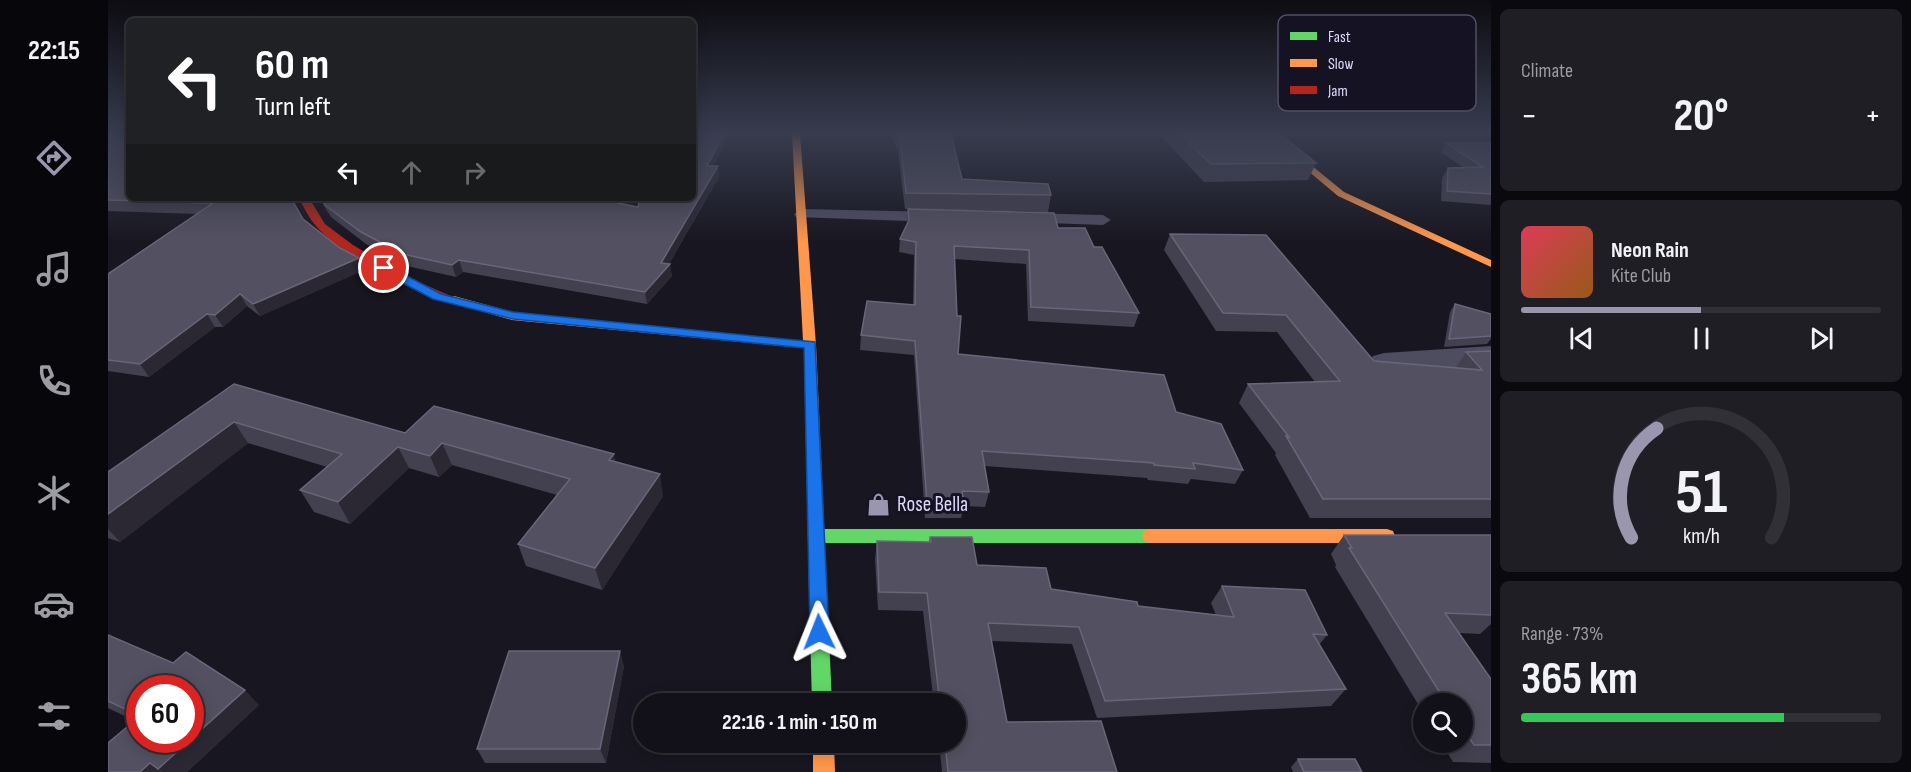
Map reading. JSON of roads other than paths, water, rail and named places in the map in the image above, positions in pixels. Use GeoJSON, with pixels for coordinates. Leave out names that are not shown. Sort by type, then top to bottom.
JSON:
{"type":"FeatureCollection","features":[{"type":"Feature","properties":{"kind":"street"},"geometry":{"type":"LineString","coordinates":[[799,170],[810,345],[822,693]]}},
{"type":"Feature","properties":{"kind":"street"},"geometry":{"type":"LineString","coordinates":[[1312,170],[1341,194],[1394,221],[1491,264]]}},
{"type":"Feature","properties":{"kind":"street"},"geometry":{"type":"LineString","coordinates":[[306,201],[319,224],[356,252],[437,296],[513,316],[810,345]]}},
{"type":"Feature","properties":{"kind":"street"},"geometry":{"type":"LineString","coordinates":[[1384,363],[1491,356]]}},
{"type":"Feature","properties":{"kind":"street"},"geometry":{"type":"LineString","coordinates":[[816,536],[1396,536]]}},
{"type":"Feature","properties":{"kind":"street"},"geometry":{"type":"LineString","coordinates":[[823,753],[824,772]]}},
{"type":"Feature","properties":{"kind":"lane"},"geometry":{"type":"LineString","coordinates":[[802,214],[952,217]]}},
{"type":"Feature","properties":{"kind":"lane"},"geometry":{"type":"LineString","coordinates":[[1011,218],[1103,220]]}},
{"type":"Feature","properties":{"kind":"place","name":"Rose Bella"},"geometry":{"type":"Point","coordinates":[879,504]}}]}
